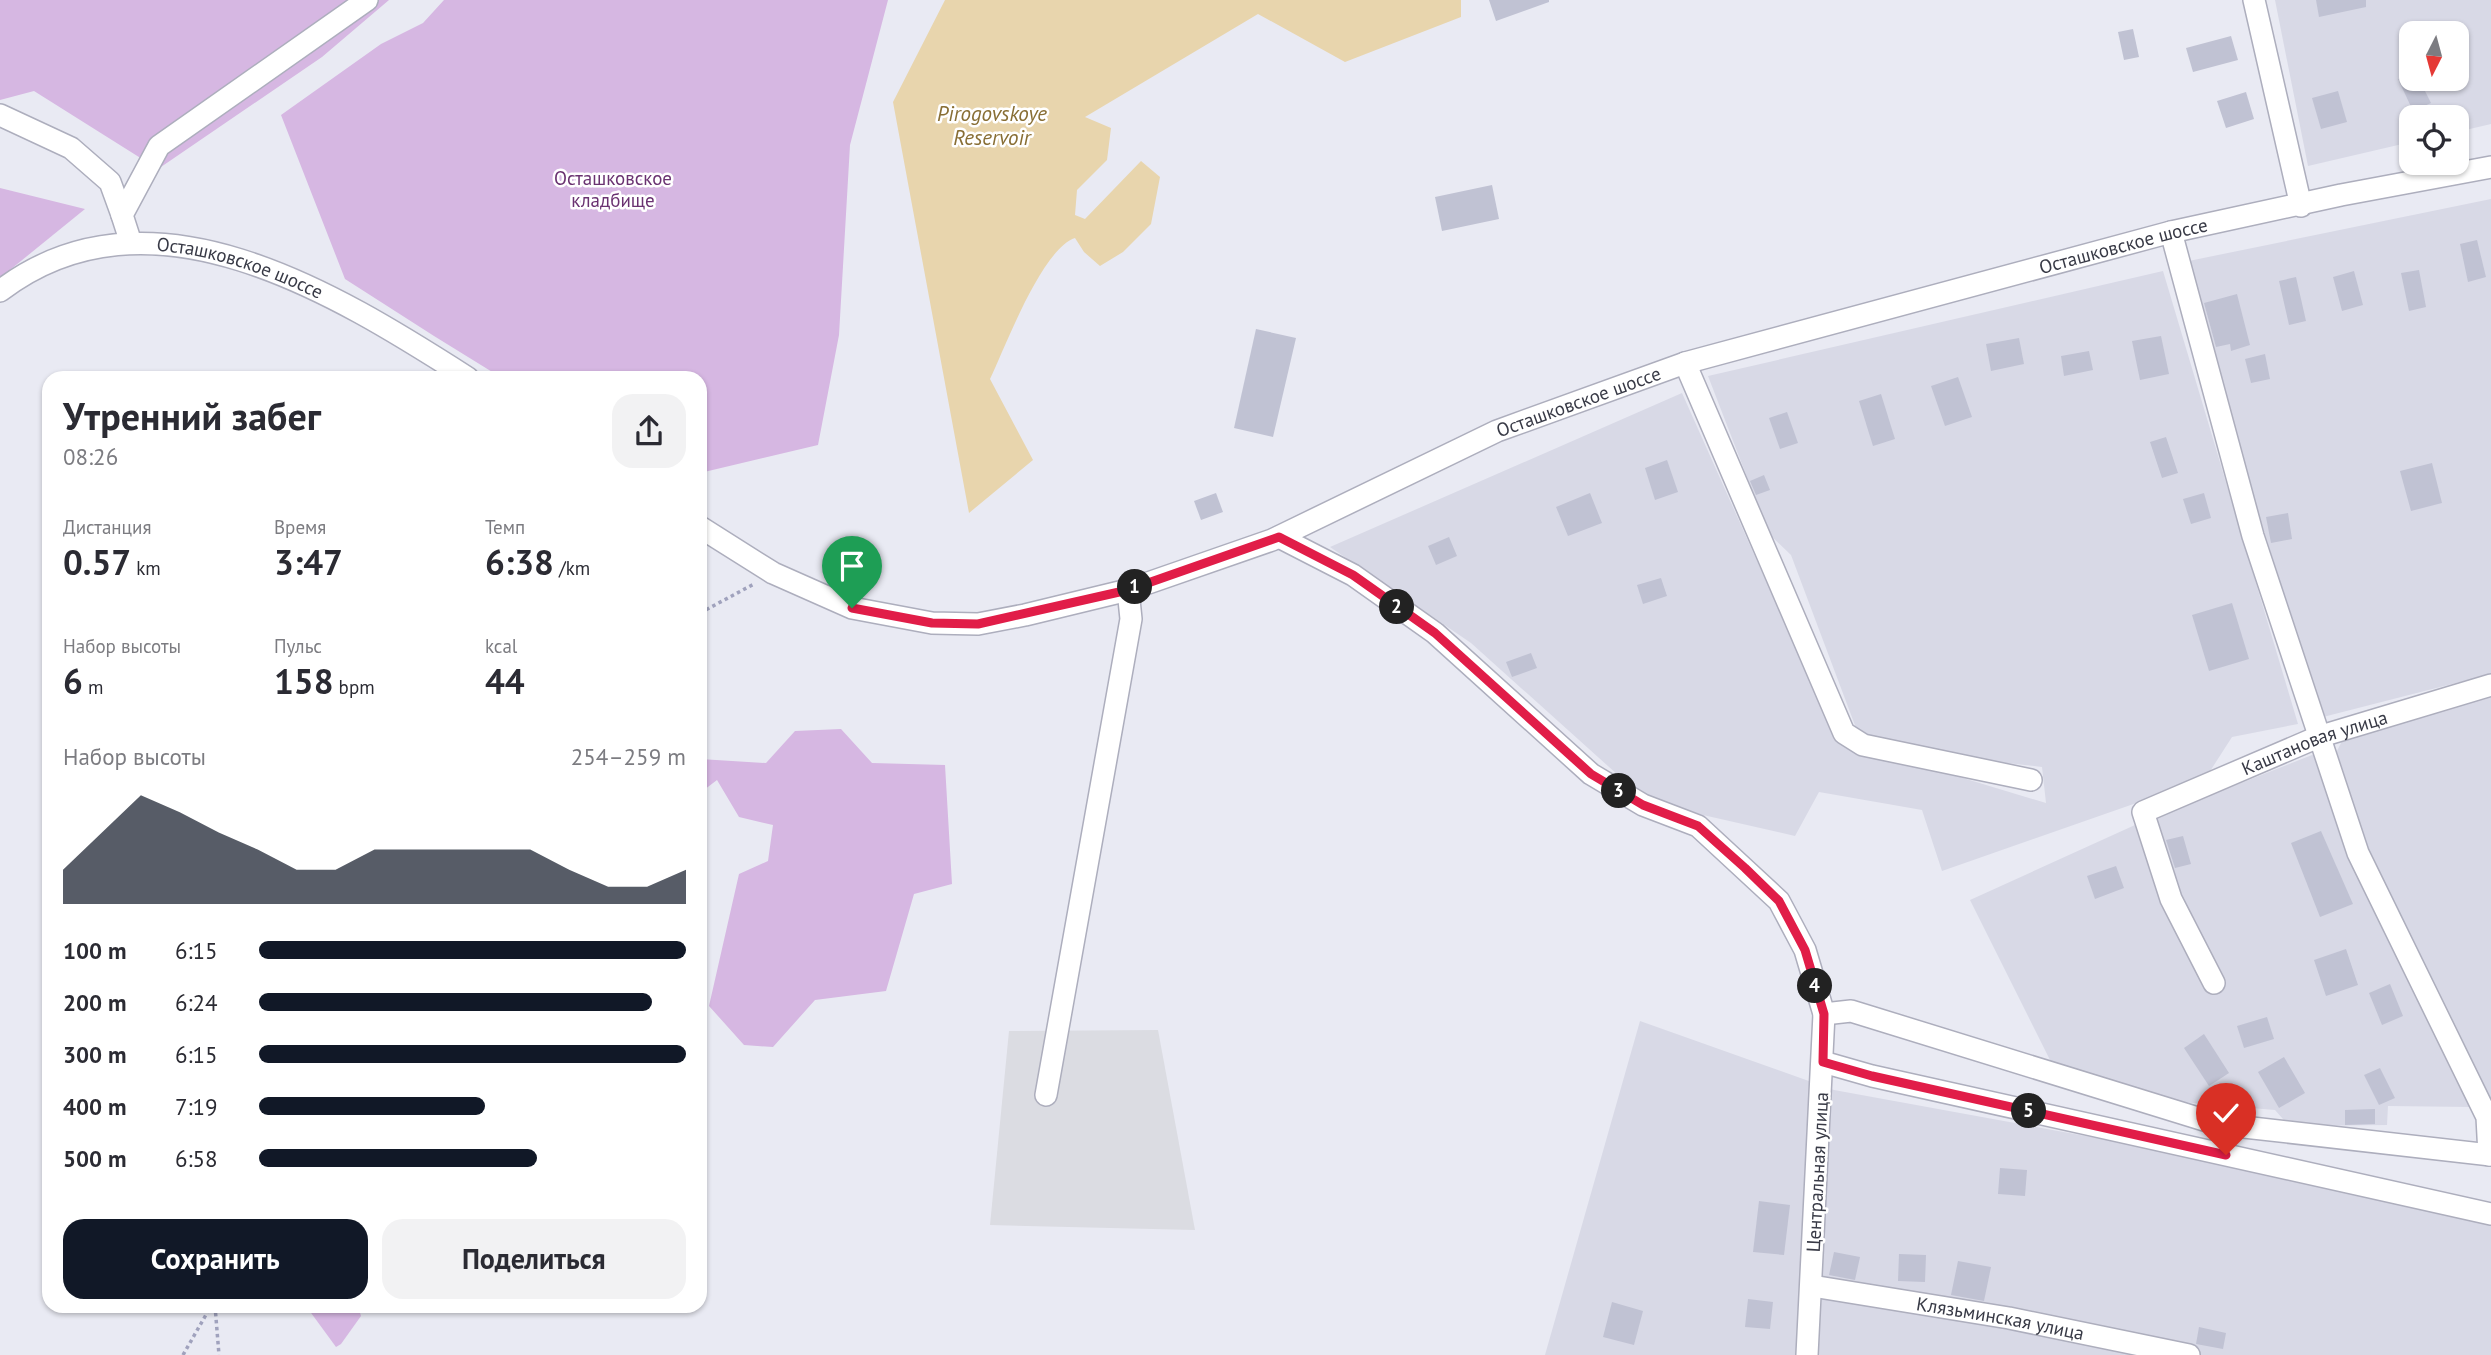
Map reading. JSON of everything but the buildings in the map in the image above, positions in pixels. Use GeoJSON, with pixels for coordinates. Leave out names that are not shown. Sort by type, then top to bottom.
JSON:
{"type":"FeatureCollection","features":[{"type":"Feature","properties":{"kind":"street"},"geometry":{"type":"LineString","coordinates":[[122,215],[159,146],[367,0]]}},
{"type":"Feature","properties":{"kind":"street"},"geometry":{"type":"LineString","coordinates":[[2254,0],[2301,206]]}},
{"type":"Feature","properties":{"kind":"street"},"geometry":{"type":"LineString","coordinates":[[0,115],[71,148],[110,182],[131,243]]}},
{"type":"Feature","properties":{"kind":"street","name":"Осташковское шоссе"},"geometry":{"type":"LineString","coordinates":[[707,531],[773,573],[852,608],[932,623],[978,624],[1128,590],[1279,537],[1497,431],[1685,363],[2171,232],[2301,206],[2359,191],[2491,167]]}},
{"type":"Feature","properties":{"kind":"street"},"geometry":{"type":"LineString","coordinates":[[1824,1014],[1851,1011],[2217,1124],[2490,1155],[2487,1117],[2358,853],[2253,536],[2171,232]]}},
{"type":"Feature","properties":{"kind":"street","name":"Осташковское шоссе"},"geometry":{"type":"LineString","coordinates":[[0,291],[20,276],[61,256],[96,246],[131,243],[225,255],[266,268],[386,326],[457,371]]}},
{"type":"Feature","properties":{"kind":"street"},"geometry":{"type":"LineString","coordinates":[[1685,363],[1844,733],[1863,745],[2031,780]]}},
{"type":"Feature","properties":{"kind":"street","name":"Центральная улица"},"geometry":{"type":"LineString","coordinates":[[1279,537],[1353,575],[1435,633],[1591,774],[1643,805],[1698,826],[1779,901],[1805,950],[1824,1014],[1807,1355]]}},
{"type":"Feature","properties":{"kind":"street"},"geometry":{"type":"LineString","coordinates":[[1046,1095],[1131,619],[1128,590]]}},
{"type":"Feature","properties":{"kind":"street","name":"Каштановая улица"},"geometry":{"type":"LineString","coordinates":[[2214,983],[2171,900],[2143,812],[2318,737],[2491,685]]}},
{"type":"Feature","properties":{"kind":"street"},"geometry":{"type":"LineString","coordinates":[[1823,1062],[1872,1076],[2491,1214]]}},
{"type":"Feature","properties":{"kind":"street","name":"Клязьминская улица"},"geometry":{"type":"LineString","coordinates":[[1812,1286],[2009,1318],[2189,1355]]}},
{"type":"Feature","properties":{"kind":"path"},"geometry":{"type":"LineString","coordinates":[[707,609],[773,573]]}},
{"type":"Feature","properties":{"kind":"path"},"geometry":{"type":"LineString","coordinates":[[183,1355],[209,1313]]}},
{"type":"Feature","properties":{"kind":"path"},"geometry":{"type":"LineString","coordinates":[[214,1313],[219,1355]]}},
{"type":"Feature","properties":{"kind":"shaded area"},"geometry":{"type":"Polygon","coordinates":[[[2275,0],[2491,0],[2491,124],[2469,129],[2469,105],[2399,105],[2399,145],[2308,166],[2275,0]]]}},
{"type":"Feature","properties":{"kind":"shaded area"},"geometry":{"type":"Polygon","coordinates":[[[2491,199],[2491,674],[2323,717],[2179,263],[2491,199]]]}},
{"type":"Feature","properties":{"kind":"shaded area"},"geometry":{"type":"Polygon","coordinates":[[[2163,271],[2298,724],[2232,737],[2205,779],[1942,871],[1922,810],[1819,792],[1795,836],[1703,815],[1638,793],[1471,643],[1330,547],[1682,393],[1837,740],[2046,803],[2042,767],[1900,751],[1859,736],[1791,555],[1769,534],[1708,376],[2163,271]]]}},
{"type":"Feature","properties":{"kind":"shaded area"},"geometry":{"type":"Polygon","coordinates":[[[2491,694],[2491,1107],[2363,850],[2333,759],[2344,737],[2491,694]]]}},
{"type":"Feature","properties":{"kind":"shaded area"},"geometry":{"type":"Polygon","coordinates":[[[2317,753],[2472,1107],[2388,1106],[2387,1125],[2289,1126],[2275,1110],[2158,1100],[2054,1068],[1970,900],[2135,825],[2317,753]]]}},
{"type":"Feature","properties":{"kind":"shaded area"},"geometry":{"type":"Polygon","coordinates":[[[1640,1021],[1834,1090],[2491,1210],[2491,1355],[1545,1355],[1640,1021]]]}},
{"type":"Feature","properties":{"kind":"shaded area"},"geometry":{"type":"Polygon","coordinates":[[[1158,1030],[1195,1230],[990,1225],[1009,1031],[1158,1030]]]}},
{"type":"Feature","properties":{"kind":"green space"},"geometry":{"type":"Polygon","coordinates":[[[0,0],[389,0],[322,57],[158,169],[34,91],[0,100],[0,0]]]}},
{"type":"Feature","properties":{"kind":"green space","name":"Осташковское кладбище"},"geometry":{"type":"Polygon","coordinates":[[[444,0],[888,0],[850,145],[839,335],[818,445],[707,471],[707,371],[491,371],[345,279],[281,115],[381,44],[423,23],[444,0]]]}},
{"type":"Feature","properties":{"kind":"green space"},"geometry":{"type":"Polygon","coordinates":[[[0,188],[85,209],[0,278],[0,188]]]}},
{"type":"Feature","properties":{"kind":"green space"},"geometry":{"type":"Polygon","coordinates":[[[841,729],[872,763],[945,765],[952,884],[914,894],[886,991],[815,1000],[773,1047],[744,1045],[709,1006],[739,874],[768,861],[773,825],[739,817],[717,780],[707,788],[707,759],[766,763],[795,731],[841,729]]]}},
{"type":"Feature","properties":{"kind":"green space"},"geometry":{"type":"Polygon","coordinates":[[[311,1313],[360,1313],[361,1316],[336,1347],[311,1313]]]}},
{"type":"Feature","properties":{"kind":"water","name":"Pirogovskoye Reservoir"},"geometry":{"type":"Polygon","coordinates":[[[945,0],[1461,0],[1461,17],[1345,62],[1258,14],[1085,117],[1111,128],[1107,160],[1077,190],[1075,215],[1085,219],[1141,161],[1160,177],[1151,224],[1123,252],[1100,266],[1084,252],[1075,238],[1050,260],[1038,278],[990,379],[1033,460],[969,513],[893,102],[945,0]]]}},
{"type":"Feature","properties":{"kind":"route"},"geometry":{"type":"LineString","coordinates":[[852,608],[932,623],[978,624],[1128,590],[1279,537],[1353,575],[1435,633],[1591,774],[1643,805],[1698,826],[1745,868],[1779,901],[1805,950],[1824,1014],[1823,1062],[1872,1076],[2226,1155]]}}]}
